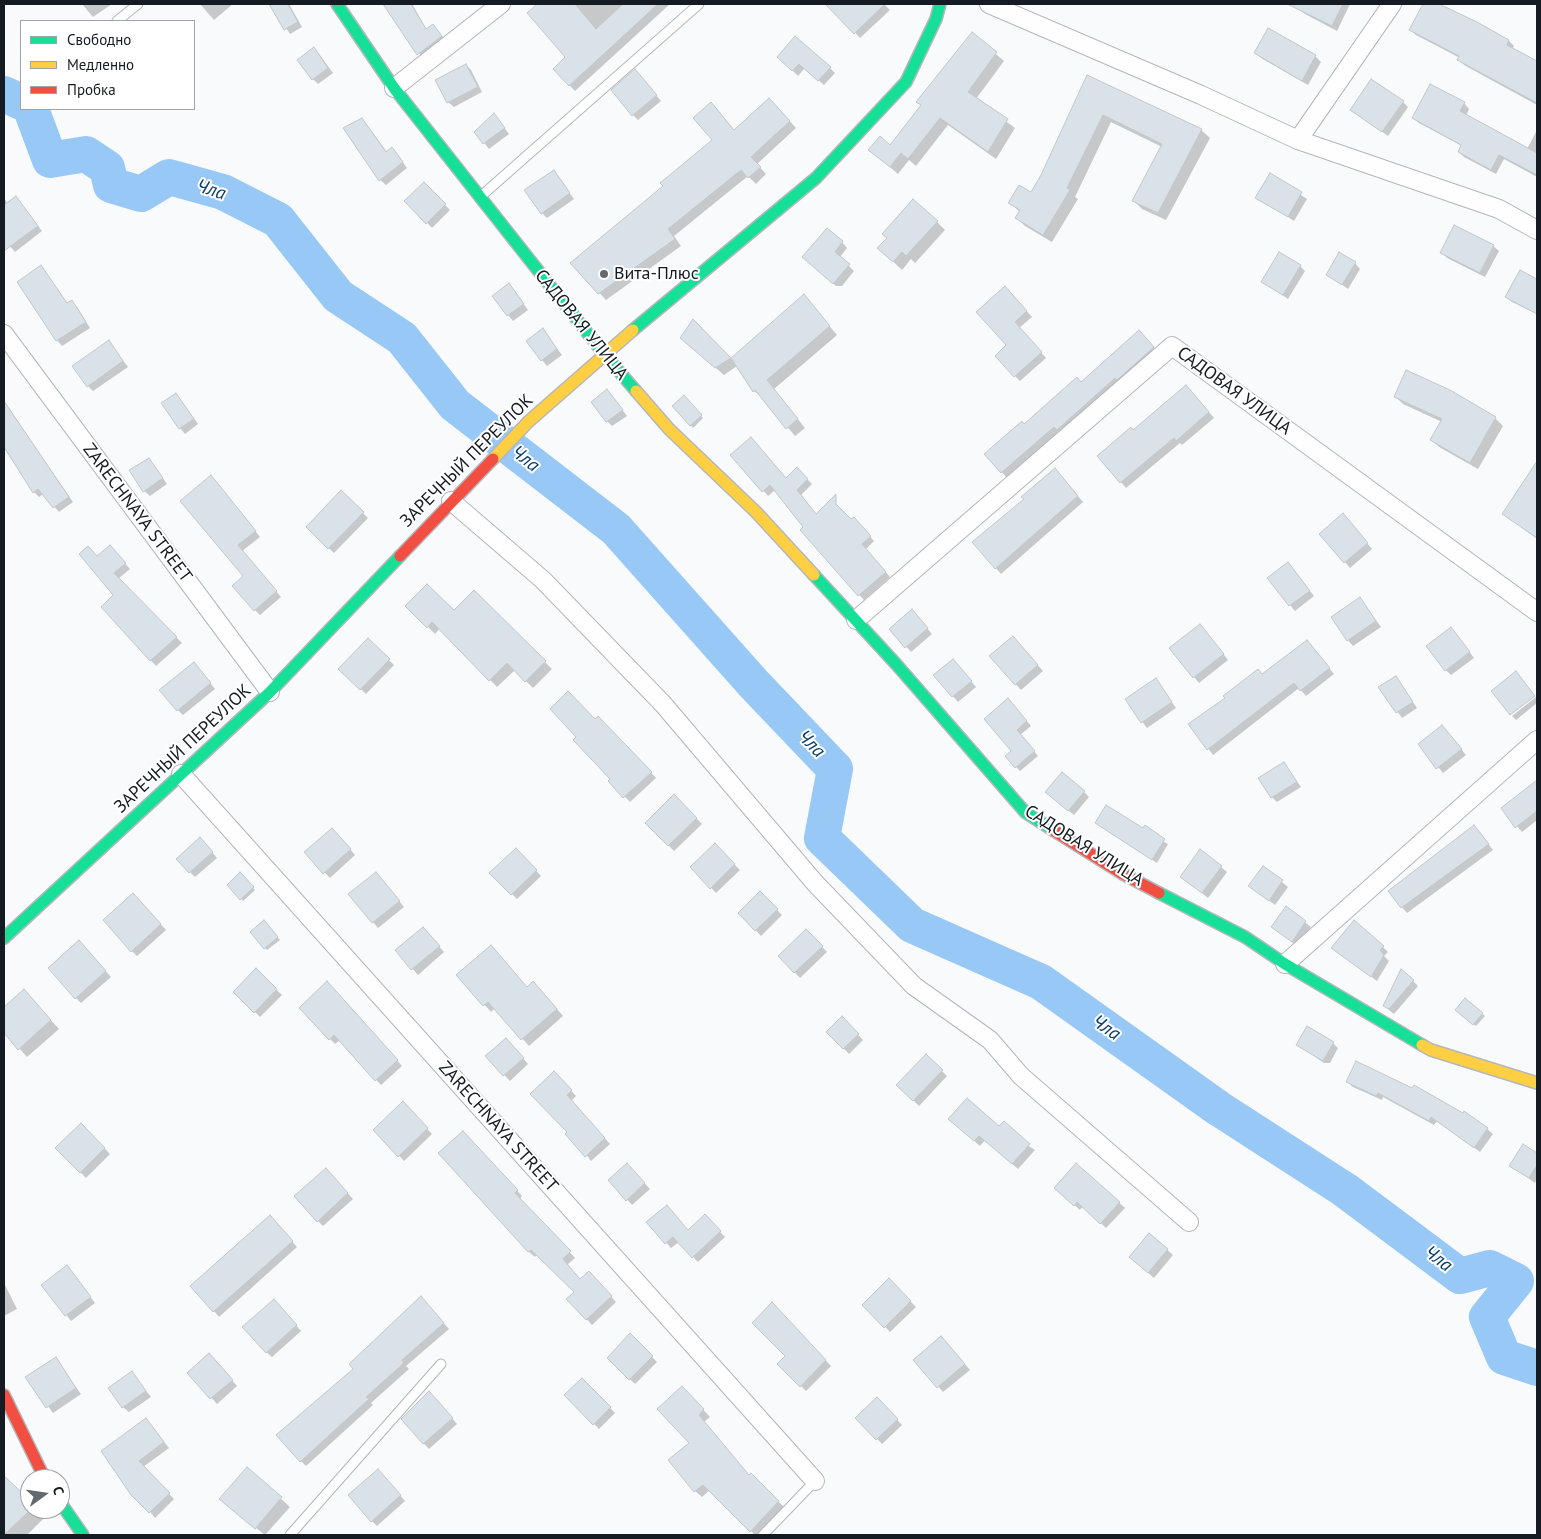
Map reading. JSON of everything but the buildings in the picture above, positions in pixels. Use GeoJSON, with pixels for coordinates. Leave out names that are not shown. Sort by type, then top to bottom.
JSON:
{"type":"FeatureCollection","features":[{"type":"Feature","properties":{"kind":"street","name":"САДОВАЯ УЛИЦА"},"geometry":{"type":"LineString","coordinates":[[337,4],[394,88],[604,354],[669,429],[756,512],[856,620],[1025,812],[1123,874],[1245,937],[1285,964],[1431,1050],[1537,1083]]}},
{"type":"Feature","properties":{"kind":"street"},"geometry":{"type":"LineString","coordinates":[[394,88],[501,4]]}},
{"type":"Feature","properties":{"kind":"street","name":"ЗАРЕЧНЫЙ ПЕРЕУЛОК"},"geometry":{"type":"LineString","coordinates":[[4,938],[270,692],[528,422],[604,354],[816,178],[906,82],[936,19],[940,4]]}},
{"type":"Feature","properties":{"kind":"street"},"geometry":{"type":"LineString","coordinates":[[989,4],[1201,95],[1298,140],[1499,209],[1537,230]]}},
{"type":"Feature","properties":{"kind":"street"},"geometry":{"type":"LineString","coordinates":[[1298,140],[1392,4]]}},
{"type":"Feature","properties":{"kind":"street","name":"ZARECHNAYA STREET"},"geometry":{"type":"LineString","coordinates":[[4,334],[270,692]]}},
{"type":"Feature","properties":{"kind":"street","name":"САДОВАЯ УЛИЦА"},"geometry":{"type":"LineString","coordinates":[[856,620],[1172,346],[1537,612]]}},
{"type":"Feature","properties":{"kind":"street"},"geometry":{"type":"LineString","coordinates":[[451,501],[543,580],[663,704],[815,883],[914,986],[990,1040],[1022,1076],[1189,1222]]}},
{"type":"Feature","properties":{"kind":"street"},"geometry":{"type":"LineString","coordinates":[[1285,964],[1537,740]]}},
{"type":"Feature","properties":{"kind":"street","name":"ZARECHNAYA STREET"},"geometry":{"type":"LineString","coordinates":[[181,774],[815,1481]]}},
{"type":"Feature","properties":{"kind":"street"},"geometry":{"type":"LineString","coordinates":[[4,1395],[41,1469]]}},
{"type":"Feature","properties":{"kind":"street"},"geometry":{"type":"LineString","coordinates":[[70,1516],[83,1535]]}},
{"type":"Feature","properties":{"kind":"lane"},"geometry":{"type":"LineString","coordinates":[[118,20],[138,4]]}},
{"type":"Feature","properties":{"kind":"lane"},"geometry":{"type":"LineString","coordinates":[[480,198],[699,4]]}},
{"type":"Feature","properties":{"kind":"lane"},"geometry":{"type":"LineString","coordinates":[[290,1535],[441,1364]]}},
{"type":"Feature","properties":{"kind":"lane"},"geometry":{"type":"LineString","coordinates":[[763,1535],[815,1481]]}},
{"type":"Feature","properties":{"kind":"waterway","name":"Чла"},"geometry":{"type":"LineString","coordinates":[[4,94],[20,102]]}},
{"type":"Feature","properties":{"kind":"waterway","name":"Чла"},"geometry":{"type":"LineString","coordinates":[[31,110],[50,160],[86,154],[107,168],[111,185],[141,194],[169,177],[223,192],[278,220],[338,296],[402,338],[455,405],[616,529],[753,683],[835,769],[822,838],[912,925],[1041,982],[1218,1108],[1345,1190],[1460,1276],[1490,1268],[1516,1281],[1487,1317],[1504,1357],[1537,1368]]}},
{"type":"Feature","properties":{"kind":"traffic: fast"},"geometry":{"type":"LineString","coordinates":[[337,4],[394,88],[604,354],[636,391]]}},
{"type":"Feature","properties":{"kind":"traffic: fast"},"geometry":{"type":"LineString","coordinates":[[633,330],[816,178],[906,82],[936,19],[940,4]]}},
{"type":"Feature","properties":{"kind":"traffic: fast"},"geometry":{"type":"LineString","coordinates":[[4,938],[270,692],[400,556]]}},
{"type":"Feature","properties":{"kind":"traffic: fast"},"geometry":{"type":"LineString","coordinates":[[814,575],[896,664],[1025,812],[1053,830]]}},
{"type":"Feature","properties":{"kind":"traffic: fast"},"geometry":{"type":"LineString","coordinates":[[1159,893],[1245,937],[1285,964],[1422,1045]]}},
{"type":"Feature","properties":{"kind":"traffic: fast"},"geometry":{"type":"LineString","coordinates":[[70,1516],[83,1535]]}},
{"type":"Feature","properties":{"kind":"traffic: slow"},"geometry":{"type":"LineString","coordinates":[[493,459],[528,422],[633,330]]}},
{"type":"Feature","properties":{"kind":"traffic: slow"},"geometry":{"type":"LineString","coordinates":[[636,391],[669,429],[756,512],[814,575]]}},
{"type":"Feature","properties":{"kind":"traffic: slow"},"geometry":{"type":"LineString","coordinates":[[1422,1045],[1431,1050],[1537,1083]]}},
{"type":"Feature","properties":{"kind":"traffic: jam"},"geometry":{"type":"LineString","coordinates":[[400,556],[493,459]]}},
{"type":"Feature","properties":{"kind":"traffic: jam"},"geometry":{"type":"LineString","coordinates":[[1053,830],[1123,874],[1159,893]]}},
{"type":"Feature","properties":{"kind":"traffic: jam"},"geometry":{"type":"LineString","coordinates":[[4,1395],[40,1469]]}},
{"type":"Feature","properties":{"kind":"place","name":"Вита-Плюс"},"geometry":{"type":"Point","coordinates":[604,274]}}]}
